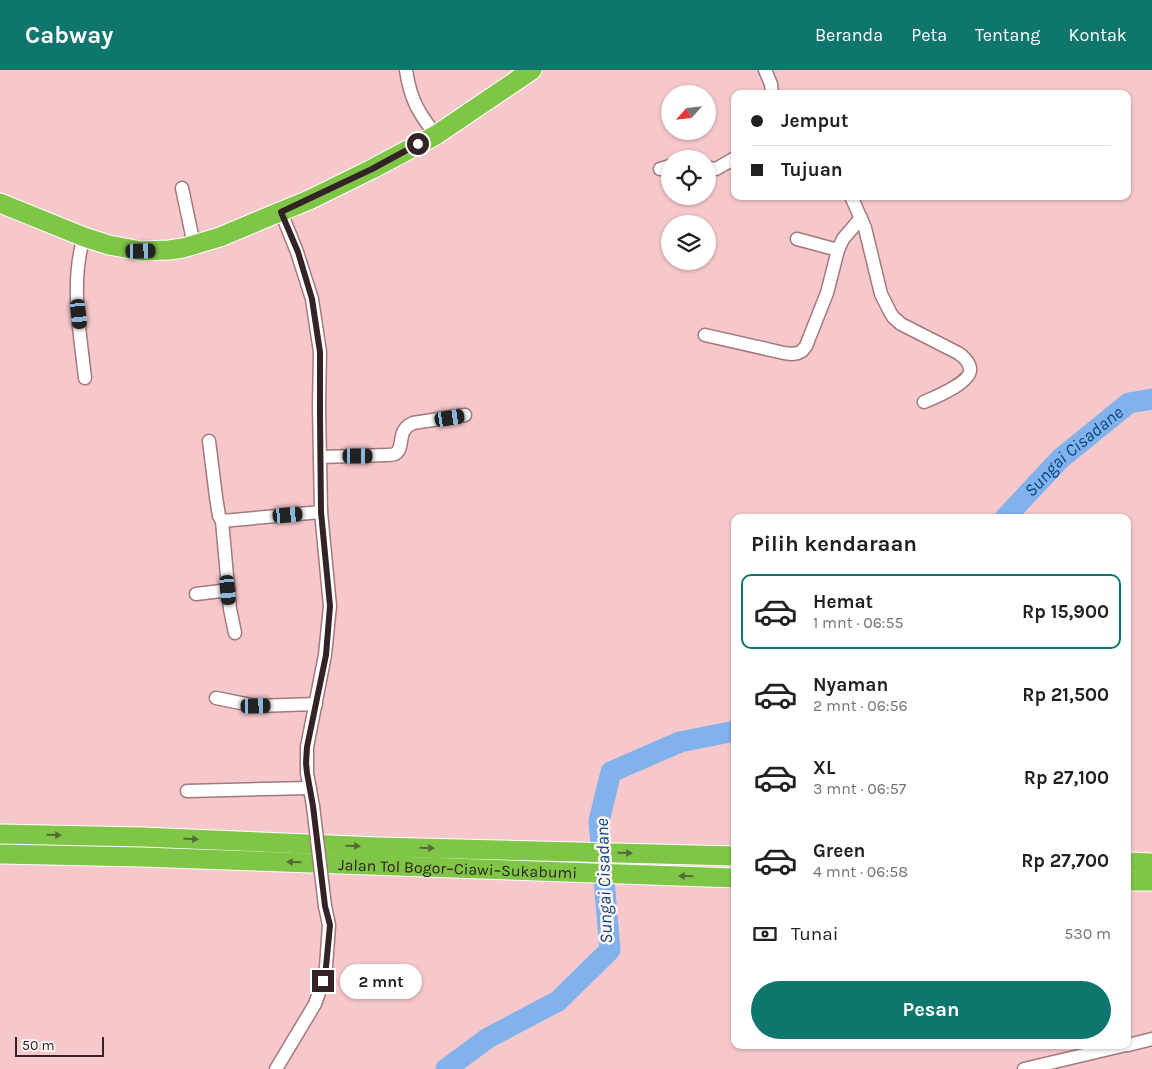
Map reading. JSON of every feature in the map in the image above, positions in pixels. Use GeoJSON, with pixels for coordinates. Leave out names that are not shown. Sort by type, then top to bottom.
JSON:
{"type":"FeatureCollection","features":[{"type":"Feature","properties":{"kind":"highway"},"geometry":{"type":"LineString","coordinates":[[0,203],[84,237],[109,245],[141,251],[169,250],[194,245],[220,237],[281,212],[372,169],[436,135],[532,70]]}},
{"type":"Feature","properties":{"kind":"highway","name":"Jalan Tol Bogor–Ciawi–Sukabumi"},"geometry":{"type":"LineString","coordinates":[[2,834],[142,837],[378,856],[731,878]]}},
{"type":"Feature","properties":{"kind":"highway","name":"Jalan Tol Bogor–Ciawi–Sukabumi"},"geometry":{"type":"LineString","coordinates":[[5,854],[141,857],[731,856]]}},
{"type":"Feature","properties":{"kind":"highway"},"geometry":{"type":"LineString","coordinates":[[1131,862],[1152,863]]}},
{"type":"Feature","properties":{"kind":"highway"},"geometry":{"type":"LineString","coordinates":[[1131,881],[1152,881]]}},
{"type":"Feature","properties":{"kind":"street"},"geometry":{"type":"LineString","coordinates":[[406,70],[411,95],[415,104],[436,135]]}},
{"type":"Feature","properties":{"kind":"street"},"geometry":{"type":"LineString","coordinates":[[765,70],[772,90]]}},
{"type":"Feature","properties":{"kind":"street"},"geometry":{"type":"LineString","coordinates":[[716,169],[731,160]]}},
{"type":"Feature","properties":{"kind":"street"},"geometry":{"type":"LineString","coordinates":[[182,188],[194,245]]}},
{"type":"Feature","properties":{"kind":"street"},"geometry":{"type":"LineString","coordinates":[[853,200],[861,218],[881,294],[893,317],[901,324],[963,356],[970,367],[970,371],[963,382],[924,402]]}},
{"type":"Feature","properties":{"kind":"street"},"geometry":{"type":"LineString","coordinates":[[276,1069],[312,1009],[323,981],[330,925],[325,906],[306,763],[307,747],[326,655],[330,606],[321,512],[320,352],[312,299],[298,252],[281,212]]}},
{"type":"Feature","properties":{"kind":"street"},"geometry":{"type":"LineString","coordinates":[[705,335],[784,353],[792,354],[802,351],[814,328],[827,293],[838,250],[844,239],[861,218]]}},
{"type":"Feature","properties":{"kind":"street"},"geometry":{"type":"LineString","coordinates":[[84,237],[78,260],[77,298],[85,378]]}},
{"type":"Feature","properties":{"kind":"street"},"geometry":{"type":"LineString","coordinates":[[797,239],[838,250]]}},
{"type":"Feature","properties":{"kind":"street"},"geometry":{"type":"LineString","coordinates":[[320,457],[387,456],[395,454],[407,425],[465,415]]}},
{"type":"Feature","properties":{"kind":"street"},"geometry":{"type":"LineString","coordinates":[[209,441],[219,516],[222,521],[230,609],[235,633]]}},
{"type":"Feature","properties":{"kind":"street"},"geometry":{"type":"LineString","coordinates":[[222,521],[321,512]]}},
{"type":"Feature","properties":{"kind":"street"},"geometry":{"type":"LineString","coordinates":[[196,594],[228,590]]}},
{"type":"Feature","properties":{"kind":"street"},"geometry":{"type":"LineString","coordinates":[[216,698],[256,706],[316,704]]}},
{"type":"Feature","properties":{"kind":"street"},"geometry":{"type":"LineString","coordinates":[[187,791],[310,788]]}},
{"type":"Feature","properties":{"kind":"street"},"geometry":{"type":"LineString","coordinates":[[1131,1044],[1152,1039]]}},
{"type":"Feature","properties":{"kind":"street"},"geometry":{"type":"LineString","coordinates":[[1024,1069],[1110,1049]]}},
{"type":"Feature","properties":{"kind":"waterway","name":"Sungai Cisadane"},"geometry":{"type":"LineString","coordinates":[[1009,514],[1060,459],[1129,403],[1152,399]]}},
{"type":"Feature","properties":{"kind":"waterway","name":"Sungai Cisadane"},"geometry":{"type":"LineString","coordinates":[[446,1069],[488,1038],[558,1001],[610,950],[599,821],[611,772],[680,742],[731,732]]}},
{"type":"Feature","properties":{"kind":"route"},"geometry":{"type":"LineString","coordinates":[[323,981],[330,925],[325,906],[306,763],[307,747],[326,655],[330,606],[321,512],[321,368],[316,318],[312,299],[298,252],[281,212],[372,169],[418,144]]}}]}
